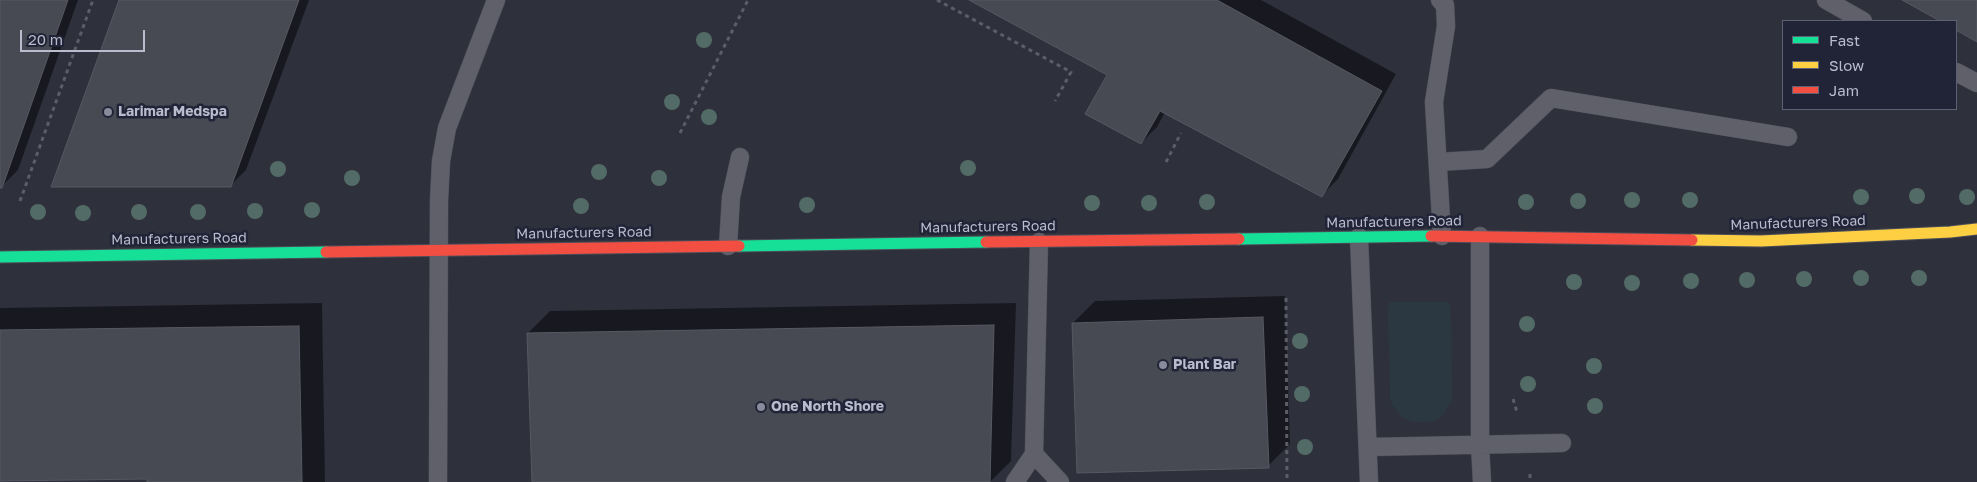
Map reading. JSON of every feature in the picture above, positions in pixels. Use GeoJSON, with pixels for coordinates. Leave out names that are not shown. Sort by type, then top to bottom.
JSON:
{"type":"FeatureCollection","features":[{"type":"Feature","properties":{"kind":"main road","name":"Manufacturers Road"},"geometry":{"type":"LineString","coordinates":[[0,257],[1442,236],[1761,241],[1977,229]]}},
{"type":"Feature","properties":{"kind":"lane"},"geometry":{"type":"LineString","coordinates":[[438,482],[441,171],[448,128],[496,0]]}},
{"type":"Feature","properties":{"kind":"lane"},"geometry":{"type":"LineString","coordinates":[[1440,0],[1445,5],[1446,26],[1434,102],[1442,236]]}},
{"type":"Feature","properties":{"kind":"lane"},"geometry":{"type":"LineString","coordinates":[[1826,0],[1861,20]]}},
{"type":"Feature","properties":{"kind":"lane"},"geometry":{"type":"LineString","coordinates":[[1957,73],[1977,84]]}},
{"type":"Feature","properties":{"kind":"lane"},"geometry":{"type":"LineString","coordinates":[[1439,162],[1487,159],[1551,98],[1788,137]]}},
{"type":"Feature","properties":{"kind":"lane"},"geometry":{"type":"LineString","coordinates":[[728,246],[731,197],[740,157]]}},
{"type":"Feature","properties":{"kind":"lane"},"geometry":{"type":"LineString","coordinates":[[1480,236],[1480,445],[1482,482]]}},
{"type":"Feature","properties":{"kind":"lane"},"geometry":{"type":"LineString","coordinates":[[1359,237],[1369,482]]}},
{"type":"Feature","properties":{"kind":"lane"},"geometry":{"type":"LineString","coordinates":[[1016,482],[1034,454],[1039,242]]}},
{"type":"Feature","properties":{"kind":"lane"},"geometry":{"type":"LineString","coordinates":[[1369,447],[1562,443]]}},
{"type":"Feature","properties":{"kind":"lane"},"geometry":{"type":"LineString","coordinates":[[1034,454],[1060,482]]}},
{"type":"Feature","properties":{"kind":"path"},"geometry":{"type":"LineString","coordinates":[[20,201],[93,0]]}},
{"type":"Feature","properties":{"kind":"path"},"geometry":{"type":"LineString","coordinates":[[680,133],[748,0]]}},
{"type":"Feature","properties":{"kind":"path"},"geometry":{"type":"LineString","coordinates":[[937,0],[1071,72],[1055,101]]}},
{"type":"Feature","properties":{"kind":"path"},"geometry":{"type":"LineString","coordinates":[[1166,162],[1181,133]]}},
{"type":"Feature","properties":{"kind":"path"},"geometry":{"type":"LineString","coordinates":[[1286,298],[1287,482]]}},
{"type":"Feature","properties":{"kind":"shaded area"},"geometry":{"type":"Polygon","coordinates":[[[1390,302],[1448,302],[1451,308],[1452,400],[1444,414],[1437,420],[1412,422],[1402,417],[1392,405],[1390,397],[1388,309],[1390,302]]]}},
{"type":"Feature","properties":{"kind":"building"},"geometry":{"type":"Polygon","coordinates":[[[0,0],[68,0],[2,188],[0,188],[0,0]]]}},
{"type":"Feature","properties":{"kind":"building"},"geometry":{"type":"Polygon","coordinates":[[[119,0],[299,0],[231,187],[51,187],[119,0]]]}},
{"type":"Feature","properties":{"kind":"building"},"geometry":{"type":"Polygon","coordinates":[[[969,0],[1217,0],[1382,91],[1322,197],[1160,111],[1141,144],[1085,114],[1107,75],[969,0]]]}},
{"type":"Feature","properties":{"kind":"building"},"geometry":{"type":"Polygon","coordinates":[[[1902,0],[1977,0],[1977,42],[1957,31],[1957,20],[1938,20],[1902,0]]]}},
{"type":"Feature","properties":{"kind":"building"},"geometry":{"type":"Polygon","coordinates":[[[1263,317],[1269,468],[1077,473],[1072,323],[1263,317]]]}},
{"type":"Feature","properties":{"kind":"building","name":"One North Shore"},"geometry":{"type":"Polygon","coordinates":[[[994,325],[990,482],[532,482],[527,333],[994,325]]]}},
{"type":"Feature","properties":{"kind":"building"},"geometry":{"type":"Polygon","coordinates":[[[299,326],[302,482],[147,482],[147,479],[0,481],[0,330],[299,326]]]}},
{"type":"Feature","properties":{"kind":"traffic: fast"},"geometry":{"type":"LineString","coordinates":[[1239,239],[1431,236]]}},
{"type":"Feature","properties":{"kind":"traffic: fast"},"geometry":{"type":"LineString","coordinates":[[739,246],[986,242]]}},
{"type":"Feature","properties":{"kind":"traffic: fast"},"geometry":{"type":"LineString","coordinates":[[0,257],[326,252]]}},
{"type":"Feature","properties":{"kind":"traffic: slow"},"geometry":{"type":"LineString","coordinates":[[1692,240],[1761,241],[1977,229]]}},
{"type":"Feature","properties":{"kind":"traffic: jam"},"geometry":{"type":"LineString","coordinates":[[1431,236],[1692,240]]}},
{"type":"Feature","properties":{"kind":"traffic: jam"},"geometry":{"type":"LineString","coordinates":[[986,242],[1239,239]]}},
{"type":"Feature","properties":{"kind":"traffic: jam"},"geometry":{"type":"LineString","coordinates":[[326,252],[739,246]]}},
{"type":"Feature","properties":{"kind":"place","name":"Larimar Medspa"},"geometry":{"type":"Point","coordinates":[108,112]}},
{"type":"Feature","properties":{"kind":"place","name":"Plant Bar"},"geometry":{"type":"Point","coordinates":[1163,365]}},
{"type":"Feature","properties":{"kind":"place","name":"One North Shore"},"geometry":{"type":"Point","coordinates":[761,407]}}]}
